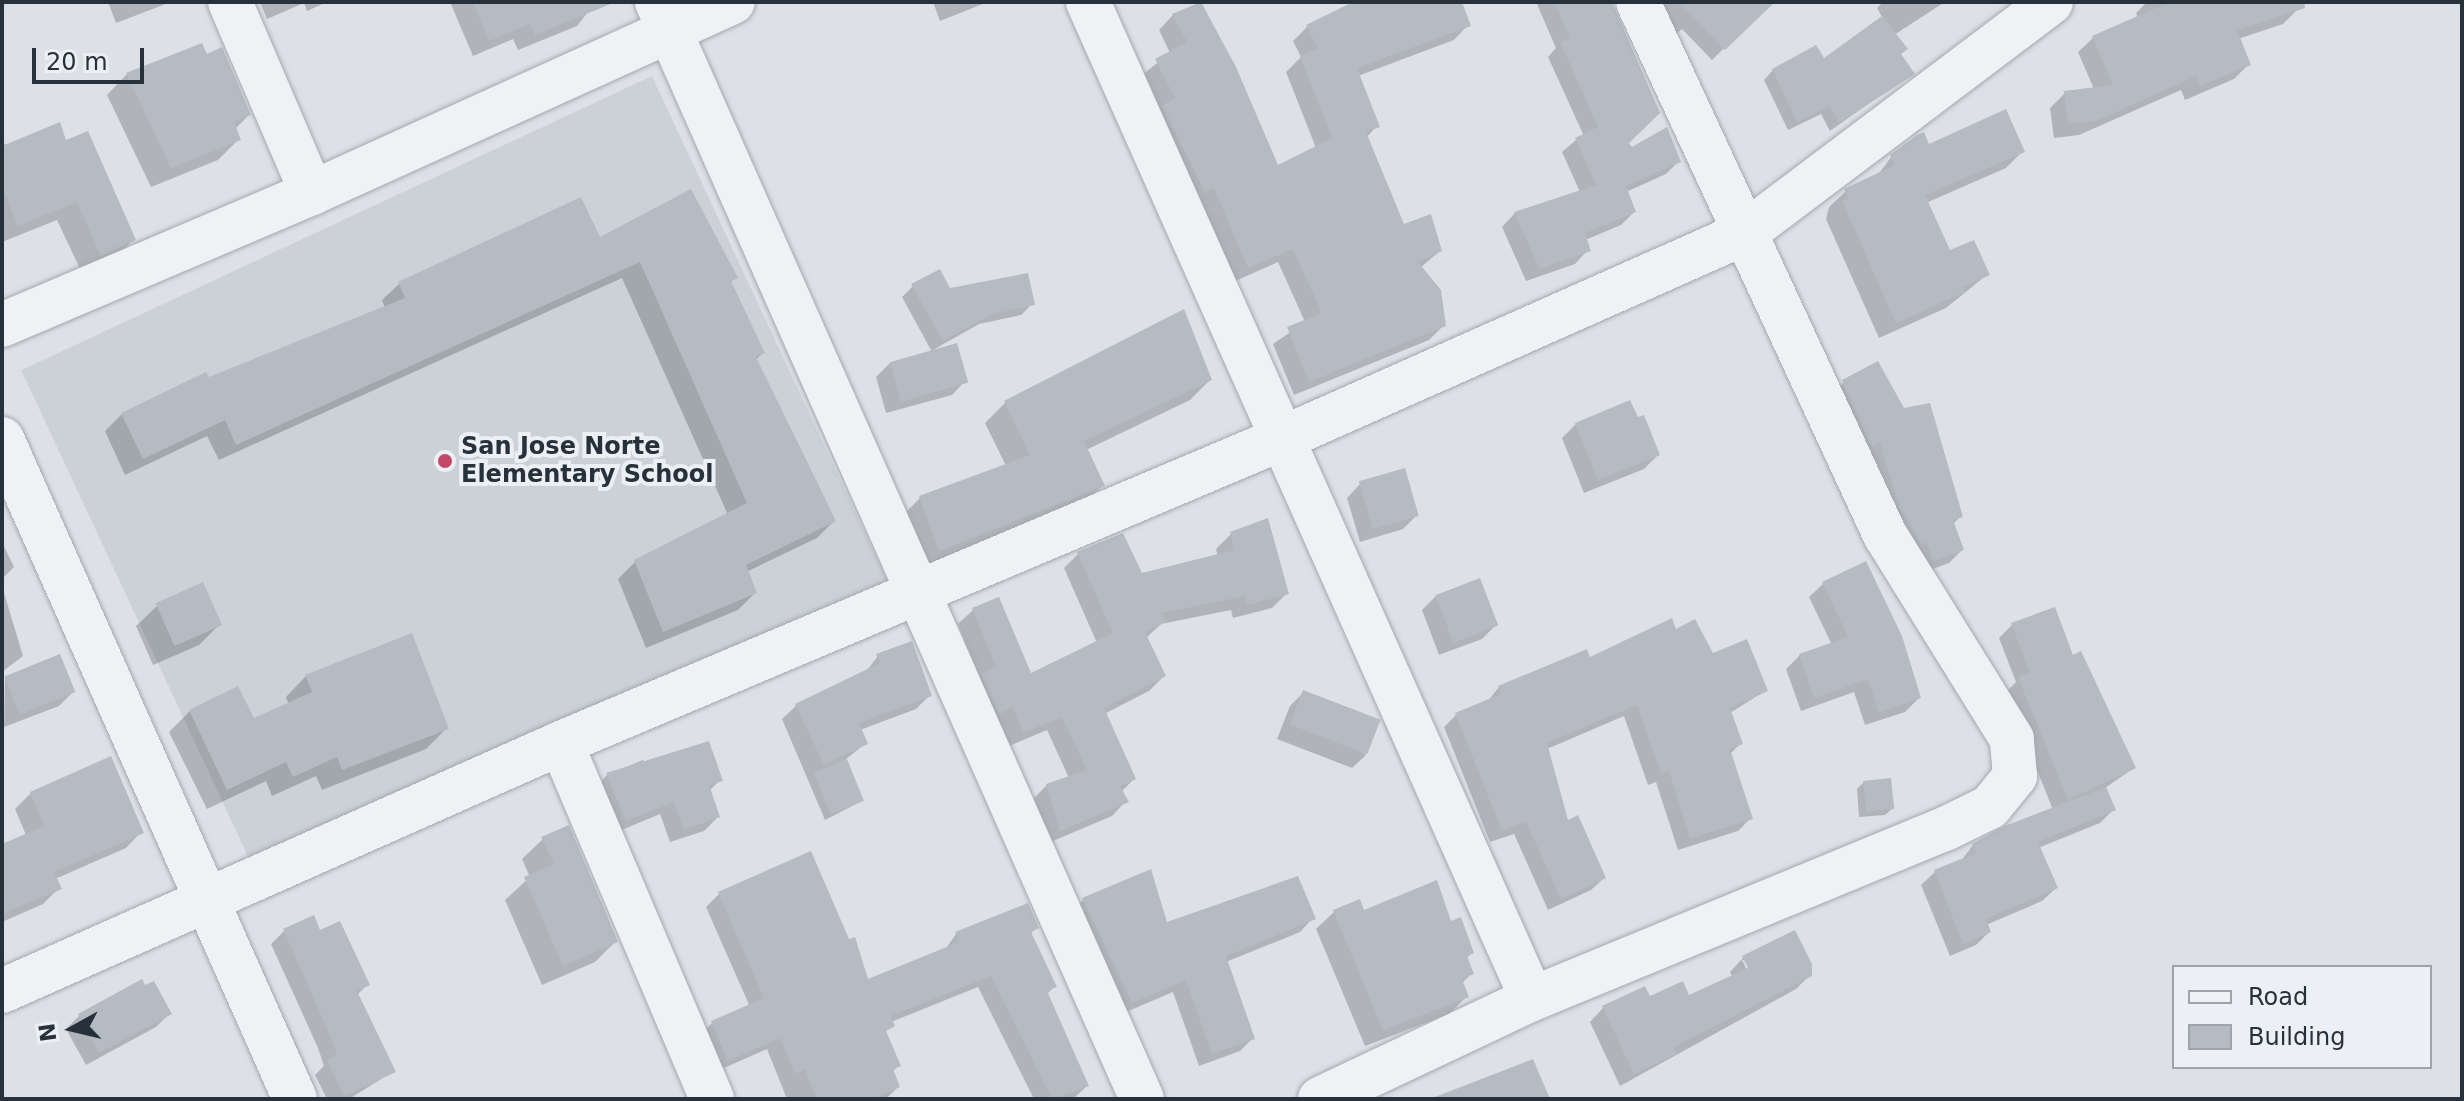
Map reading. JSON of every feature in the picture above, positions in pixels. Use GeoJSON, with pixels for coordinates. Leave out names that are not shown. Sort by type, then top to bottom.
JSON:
{"type":"FeatureCollection","features":[{"type":"Feature","properties":{"kind":"street"},"geometry":{"type":"LineString","coordinates":[[230,2],[312,193]]}},
{"type":"Feature","properties":{"kind":"street"},"geometry":{"type":"LineString","coordinates":[[2,325],[312,193],[663,15],[733,2]]}},
{"type":"Feature","properties":{"kind":"street"},"geometry":{"type":"LineString","coordinates":[[1088,2],[1532,999]]}},
{"type":"Feature","properties":{"kind":"street"},"geometry":{"type":"LineString","coordinates":[[1320,1099],[1532,999],[1945,829],[1990,807],[2015,776],[2012,739],[1885,535],[1638,2]]}},
{"type":"Feature","properties":{"kind":"street"},"geometry":{"type":"LineString","coordinates":[[2,991],[561,743],[918,588],[1283,438],[1745,233],[2051,2]]}},
{"type":"Feature","properties":{"kind":"street"},"geometry":{"type":"LineString","coordinates":[[663,15],[1142,1099]]}},
{"type":"Feature","properties":{"kind":"street"},"geometry":{"type":"LineString","coordinates":[[2,439],[209,899],[295,1099]]}},
{"type":"Feature","properties":{"kind":"street"},"geometry":{"type":"LineString","coordinates":[[561,743],[712,1099]]}},
{"type":"Feature","properties":{"kind":"shaded area","name":"San Jose Norte Elementary School"},"geometry":{"type":"Polygon","coordinates":[[[652,76],[887,580],[256,874],[21,370],[652,76]]]}},
{"type":"Feature","properties":{"kind":"building"},"geometry":{"type":"Polygon","coordinates":[[[473,2],[613,3],[535,35],[530,24],[489,41],[473,2]]]}},
{"type":"Feature","properties":{"kind":"building"},"geometry":{"type":"Polygon","coordinates":[[[1201,2],[1236,67],[1278,165],[1332,138],[1300,56],[1318,48],[1306,25],[1353,2],[1462,2],[1471,26],[1357,68],[1380,127],[1366,132],[1404,224],[1431,214],[1442,251],[1418,262],[1441,290],[1446,326],[1309,382],[1287,327],[1322,313],[1293,249],[1248,268],[1214,188],[1205,192],[1162,106],[1175,98],[1155,59],[1187,42],[1172,14],[1201,2]]]}},
{"type":"Feature","properties":{"kind":"building"},"geometry":{"type":"Polygon","coordinates":[[[1554,2],[1612,2],[1660,113],[1629,143],[1632,147],[1667,127],[1681,162],[1626,186],[1636,212],[1585,233],[1591,251],[1540,269],[1514,212],[1596,185],[1575,138],[1598,127],[1560,42],[1570,38],[1554,2]]]}},
{"type":"Feature","properties":{"kind":"building"},"geometry":{"type":"Polygon","coordinates":[[[1678,2],[1775,2],[1725,50],[1678,2]]]}},
{"type":"Feature","properties":{"kind":"building"},"geometry":{"type":"Polygon","coordinates":[[[2170,2],[2304,2],[2305,8],[2237,30],[2251,65],[2200,86],[2196,76],[2096,121],[2068,124],[2064,91],[2113,85],[2092,36],[2170,2]]]}},
{"type":"Feature","properties":{"kind":"building"},"geometry":{"type":"Polygon","coordinates":[[[1882,16],[1908,49],[1901,54],[1915,74],[1839,123],[1830,106],[1797,122],[1772,69],[1816,45],[1824,58],[1882,16]]]}},
{"type":"Feature","properties":{"kind":"building"},"geometry":{"type":"Polygon","coordinates":[[[202,43],[207,54],[222,47],[251,115],[234,122],[241,140],[171,168],[126,73],[202,43]]]}},
{"type":"Feature","properties":{"kind":"building"},"geometry":{"type":"Polygon","coordinates":[[[2006,109],[2025,152],[1925,195],[1950,250],[1974,240],[1990,275],[1963,287],[1965,292],[1896,323],[1842,201],[1848,198],[1844,189],[1895,165],[1890,155],[1917,135],[1924,132],[1929,144],[2006,109]]]}},
{"type":"Feature","properties":{"kind":"building"},"geometry":{"type":"Polygon","coordinates":[[[60,122],[66,140],[88,131],[136,240],[101,256],[77,202],[18,226],[2,186],[2,146],[60,122]]]}},
{"type":"Feature","properties":{"kind":"building"},"geometry":{"type":"Polygon","coordinates":[[[691,189],[738,278],[731,281],[765,353],[756,357],[836,521],[746,565],[757,593],[663,632],[634,560],[747,503],[640,262],[236,445],[225,420],[143,459],[121,413],[206,372],[209,377],[405,298],[398,282],[581,197],[600,237],[691,189]]]}},
{"type":"Feature","properties":{"kind":"building"},"geometry":{"type":"Polygon","coordinates":[[[940,269],[950,288],[1028,273],[1035,305],[992,314],[943,341],[911,284],[940,269]]]}},
{"type":"Feature","properties":{"kind":"building"},"geometry":{"type":"Polygon","coordinates":[[[1184,309],[1212,380],[1084,441],[1105,486],[939,551],[919,496],[1030,455],[1004,401],[1184,309]]]}},
{"type":"Feature","properties":{"kind":"building"},"geometry":{"type":"Polygon","coordinates":[[[957,343],[968,382],[901,402],[890,362],[957,343]]]}},
{"type":"Feature","properties":{"kind":"building"},"geometry":{"type":"Polygon","coordinates":[[[1878,361],[1904,408],[1930,403],[1963,517],[1953,520],[1964,550],[1933,561],[1927,543],[1921,545],[1899,507],[1880,442],[1872,447],[1851,402],[1842,380],[1878,361]]]}},
{"type":"Feature","properties":{"kind":"building"},"geometry":{"type":"Polygon","coordinates":[[[1630,400],[1638,417],[1644,415],[1660,455],[1598,480],[1575,423],[1630,400]]]}},
{"type":"Feature","properties":{"kind":"building"},"geometry":{"type":"Polygon","coordinates":[[[1405,468],[1419,516],[1373,529],[1359,481],[1405,468]]]}},
{"type":"Feature","properties":{"kind":"building"},"geometry":{"type":"Polygon","coordinates":[[[1268,518],[1289,594],[1247,605],[1245,596],[1162,613],[1166,622],[1145,632],[1166,676],[1104,708],[1136,779],[1120,786],[1129,802],[1060,831],[1046,784],[1087,770],[1062,717],[1023,733],[1013,707],[999,714],[981,674],[996,667],[972,608],[999,597],[1031,673],[1113,633],[1077,552],[1123,533],[1142,573],[1234,550],[1230,532],[1268,518]]]}},
{"type":"Feature","properties":{"kind":"building"},"geometry":{"type":"Polygon","coordinates":[[[1866,561],[1902,636],[1921,698],[1879,712],[1868,679],[1814,698],[1799,654],[1848,637],[1822,582],[1866,561]]]}},
{"type":"Feature","properties":{"kind":"building"},"geometry":{"type":"Polygon","coordinates":[[[1480,578],[1498,626],[1453,643],[1435,595],[1480,578]]]}},
{"type":"Feature","properties":{"kind":"building"},"geometry":{"type":"Polygon","coordinates":[[[203,582],[222,625],[175,646],[155,603],[203,582]]]}},
{"type":"Feature","properties":{"kind":"building"},"geometry":{"type":"Polygon","coordinates":[[[2055,607],[2073,655],[2081,651],[2136,768],[2068,800],[2018,677],[2030,672],[2011,623],[2055,607]]]}},
{"type":"Feature","properties":{"kind":"building"},"geometry":{"type":"Polygon","coordinates":[[[1672,618],[1676,629],[1695,619],[1713,653],[1747,639],[1768,691],[1730,708],[1743,744],[1730,749],[1753,819],[1690,839],[1669,771],[1661,774],[1637,705],[1547,743],[1568,820],[1578,815],[1606,878],[1561,899],[1526,822],[1502,831],[1455,713],[1501,694],[1498,686],[1587,649],[1590,657],[1672,618]]]}},
{"type":"Feature","properties":{"kind":"building"},"geometry":{"type":"Polygon","coordinates":[[[412,633],[449,729],[342,770],[337,757],[293,777],[286,762],[227,790],[189,710],[238,686],[254,718],[312,692],[305,675],[412,633]]]}},
{"type":"Feature","properties":{"kind":"building"},"geometry":{"type":"Polygon","coordinates":[[[912,641],[932,696],[859,723],[868,744],[824,765],[795,704],[880,663],[876,654],[912,641]]]}},
{"type":"Feature","properties":{"kind":"building"},"geometry":{"type":"Polygon","coordinates":[[[60,654],[75,692],[20,714],[4,676],[60,654]]]}},
{"type":"Feature","properties":{"kind":"building"},"geometry":{"type":"Polygon","coordinates":[[[1303,690],[1380,720],[1367,754],[1290,725],[1303,690]]]}},
{"type":"Feature","properties":{"kind":"building"},"geometry":{"type":"Polygon","coordinates":[[[709,741],[723,781],[709,785],[720,817],[684,830],[674,802],[626,821],[606,773],[709,741]]]}},
{"type":"Feature","properties":{"kind":"building"},"geometry":{"type":"Polygon","coordinates":[[[111,756],[144,833],[54,872],[62,889],[2,914],[2,844],[44,826],[30,792],[111,756]]]}},
{"type":"Feature","properties":{"kind":"building"},"geometry":{"type":"Polygon","coordinates":[[[847,759],[864,801],[830,814],[814,772],[847,759]]]}},
{"type":"Feature","properties":{"kind":"building"},"geometry":{"type":"Polygon","coordinates":[[[1891,778],[1894,809],[1866,812],[1863,781],[1891,778]]]}},
{"type":"Feature","properties":{"kind":"building"},"geometry":{"type":"Polygon","coordinates":[[[2106,787],[2116,810],[2038,842],[2058,888],[1986,919],[1991,932],[1963,944],[1934,870],[1976,853],[1972,844],[2005,826],[2106,787]]]}},
{"type":"Feature","properties":{"kind":"building"},"geometry":{"type":"Polygon","coordinates":[[[569,825],[618,942],[563,966],[524,877],[554,864],[541,837],[569,825]]]}},
{"type":"Feature","properties":{"kind":"building"},"geometry":{"type":"Polygon","coordinates":[[[811,851],[849,939],[855,937],[868,979],[959,942],[955,932],[1028,903],[1039,928],[1031,932],[1057,987],[1047,991],[1089,1086],[1052,1099],[991,976],[891,1016],[895,1026],[886,1031],[901,1066],[893,1069],[900,1087],[871,1099],[817,1099],[805,1070],[795,1074],[780,1038],[728,1061],[711,1021],[764,998],[718,892],[811,851]]]}},
{"type":"Feature","properties":{"kind":"building"},"geometry":{"type":"Polygon","coordinates":[[[1151,869],[1167,922],[1298,876],[1316,919],[1226,956],[1255,1039],[1212,1054],[1186,980],[1132,1003],[1082,898],[1151,869]]]}},
{"type":"Feature","properties":{"kind":"building"},"geometry":{"type":"Polygon","coordinates":[[[1437,880],[1451,921],[1461,917],[1474,953],[1467,956],[1474,974],[1462,979],[1469,997],[1383,1030],[1333,910],[1360,899],[1364,910],[1437,880]]]}},
{"type":"Feature","properties":{"kind":"building"},"geometry":{"type":"Polygon","coordinates":[[[314,915],[320,930],[340,921],[370,985],[357,991],[396,1072],[344,1096],[327,1060],[337,1055],[330,1035],[283,929],[314,915]]]}},
{"type":"Feature","properties":{"kind":"building"},"geometry":{"type":"Polygon","coordinates":[[[1795,930],[1812,964],[1812,976],[1674,1047],[1677,1054],[1634,1074],[1602,1006],[1645,986],[1650,996],[1683,981],[1689,995],[1748,968],[1742,956],[1795,930]]]}},
{"type":"Feature","properties":{"kind":"building"},"geometry":{"type":"Polygon","coordinates":[[[142,979],[145,985],[154,981],[172,1014],[99,1053],[78,1014],[142,979]]]}},
{"type":"Feature","properties":{"kind":"building"},"geometry":{"type":"Polygon","coordinates":[[[1533,1059],[1550,1099],[1435,1097],[1533,1059]]]}},
{"type":"Feature","properties":{"kind":"place","name":"San Jose Norte Elementary School"},"geometry":{"type":"Point","coordinates":[445,461]}}]}
